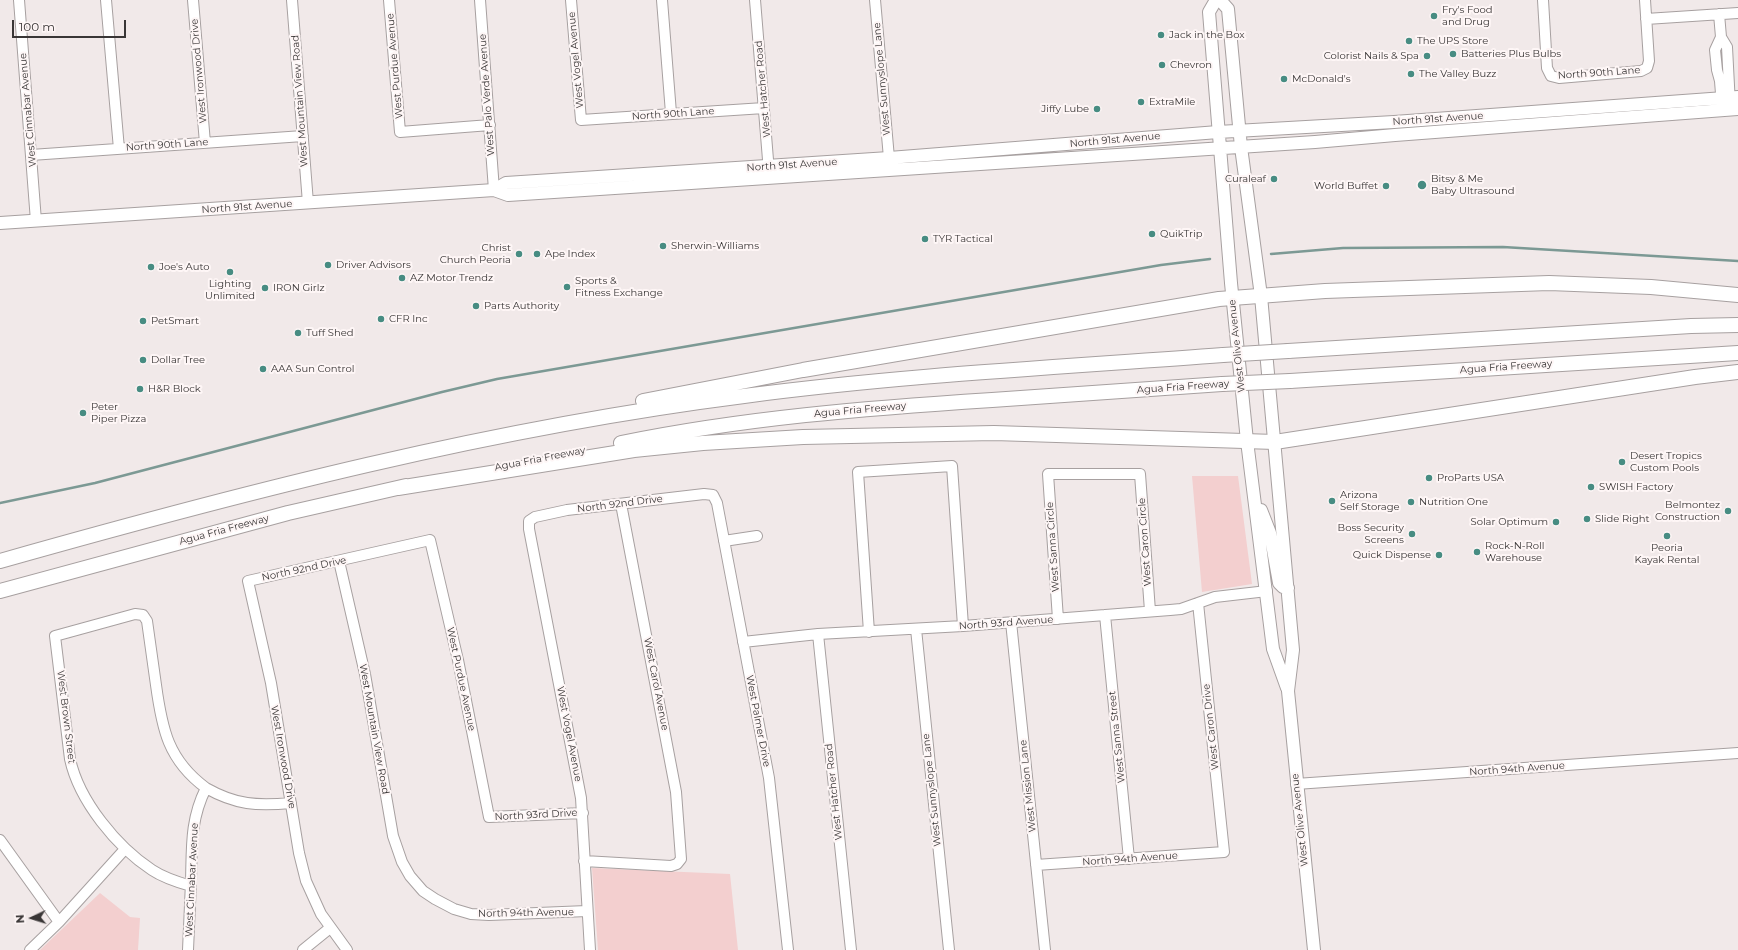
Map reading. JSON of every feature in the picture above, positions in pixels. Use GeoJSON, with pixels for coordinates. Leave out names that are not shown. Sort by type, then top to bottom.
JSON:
{"type":"FeatureCollection","features":[{"type":"Feature","properties":{"kind":"highway"},"geometry":{"type":"LineString","coordinates":[[542,428],[586,412],[697,392],[803,370],[1219,299],[1325,291],[1549,283],[1651,287],[1738,295]]}},
{"type":"Feature","properties":{"kind":"highway"},"geometry":{"type":"LineString","coordinates":[[0,561],[287,484],[417,453],[542,428],[728,398],[853,383],[1223,355],[1691,326],[1738,325]]}},
{"type":"Feature","properties":{"kind":"highway","name":"Agua Fria Freeway"},"geometry":{"type":"LineString","coordinates":[[0,591],[288,513],[398,488],[656,436],[777,417],[900,406],[1222,384],[1738,353]]}},
{"type":"Feature","properties":{"kind":"highway"},"geometry":{"type":"LineString","coordinates":[[398,488],[634,450],[703,443],[803,437],[987,432],[1275,442],[1695,377],[1738,372]]}},
{"type":"Feature","properties":{"kind":"highway"},"geometry":{"type":"LineString","coordinates":[[0,552],[33,544],[62,544]]}},
{"type":"Feature","properties":{"kind":"highway"},"geometry":{"type":"LineString","coordinates":[[0,601],[27,592],[63,573]]}},
{"type":"Feature","properties":{"kind":"main road","name":"West Olive Avenue"},"geometry":{"type":"LineString","coordinates":[[1216,0],[1209,12],[1232,298],[1247,441],[1267,591],[1273,649],[1288,691]]}},
{"type":"Feature","properties":{"kind":"main road","name":"West Olive Avenue"},"geometry":{"type":"LineString","coordinates":[[1220,0],[1228,9],[1241,147],[1261,296],[1293,650],[1288,691],[1296,784],[1314,950]]}},
{"type":"Feature","properties":{"kind":"main road","name":"North 91st Avenue"},"geometry":{"type":"LineString","coordinates":[[634,181],[768,166],[998,150],[1240,130],[1394,122],[1730,97]]}},
{"type":"Feature","properties":{"kind":"main road","name":"North 91st Avenue"},"geometry":{"type":"LineString","coordinates":[[0,223],[494,190],[506,183],[769,178],[1220,149],[1730,109]]}},
{"type":"Feature","properties":{"kind":"main road"},"geometry":{"type":"LineString","coordinates":[[1095,142],[1096,157]]}},
{"type":"Feature","properties":{"kind":"main road"},"geometry":{"type":"LineString","coordinates":[[998,150],[999,163]]}},
{"type":"Feature","properties":{"kind":"main road"},"geometry":{"type":"LineString","coordinates":[[888,158],[889,170]]}},
{"type":"Feature","properties":{"kind":"main road"},"geometry":{"type":"LineString","coordinates":[[1255,498],[1270,533],[1279,583],[1283,587],[1288,588]]}},
{"type":"Feature","properties":{"kind":"street","name":"West Cinnabar Avenue"},"geometry":{"type":"LineString","coordinates":[[19,0],[36,221]]}},
{"type":"Feature","properties":{"kind":"street"},"geometry":{"type":"LineString","coordinates":[[106,0],[118,149]]}},
{"type":"Feature","properties":{"kind":"street","name":"West Ironwood Drive"},"geometry":{"type":"LineString","coordinates":[[193,0],[205,143]]}},
{"type":"Feature","properties":{"kind":"street","name":"West Mountain View Road"},"geometry":{"type":"LineString","coordinates":[[292,0],[308,202]]}},
{"type":"Feature","properties":{"kind":"street","name":"West Purdue Avenue"},"geometry":{"type":"LineString","coordinates":[[389,0],[400,132],[490,125]]}},
{"type":"Feature","properties":{"kind":"street","name":"West Palo Verde Avenue"},"geometry":{"type":"LineString","coordinates":[[480,0],[494,190]]}},
{"type":"Feature","properties":{"kind":"street","name":"West Vogel Avenue"},"geometry":{"type":"LineString","coordinates":[[571,0],[581,120]]}},
{"type":"Feature","properties":{"kind":"street"},"geometry":{"type":"LineString","coordinates":[[662,0],[671,113]]}},
{"type":"Feature","properties":{"kind":"street","name":"West Hatcher Road"},"geometry":{"type":"LineString","coordinates":[[755,0],[769,178]]}},
{"type":"Feature","properties":{"kind":"street","name":"West Sunnyslope Lane"},"geometry":{"type":"LineString","coordinates":[[875,0],[888,158]]}},
{"type":"Feature","properties":{"kind":"street","name":"North 90th Lane"},"geometry":{"type":"LineString","coordinates":[[1543,0],[1547,68],[1552,76],[1559,78],[1641,71],[1647,68],[1649,61],[1646,19]]}},
{"type":"Feature","properties":{"kind":"street"},"geometry":{"type":"LineString","coordinates":[[1645,0],[1646,19],[1738,13]]}},
{"type":"Feature","properties":{"kind":"street"},"geometry":{"type":"LineString","coordinates":[[1719,14],[1721,37],[1715,50],[1730,97],[1730,109]]}},
{"type":"Feature","properties":{"kind":"street","name":"North 90th Lane"},"geometry":{"type":"LineString","coordinates":[[581,120],[764,108]]}},
{"type":"Feature","properties":{"kind":"street","name":"North 90th Lane"},"geometry":{"type":"LineString","coordinates":[[32,155],[303,136]]}},
{"type":"Feature","properties":{"kind":"street"},"geometry":{"type":"LineString","coordinates":[[869,632],[858,472],[952,466],[962,626]]}},
{"type":"Feature","properties":{"kind":"street","name":"West Caron Circle"},"geometry":{"type":"LineString","coordinates":[[1048,474],[1140,474],[1150,611]]}},
{"type":"Feature","properties":{"kind":"street","name":"West Sanna Circle"},"geometry":{"type":"LineString","coordinates":[[1048,474],[1058,619]]}},
{"type":"Feature","properties":{"kind":"street","name":"North 92nd Drive"},"geometry":{"type":"LineString","coordinates":[[529,521],[535,517],[566,510],[704,494],[713,495]]}},
{"type":"Feature","properties":{"kind":"street","name":"West Palmer Drive"},"geometry":{"type":"LineString","coordinates":[[713,495],[717,503],[769,778],[788,950]]}},
{"type":"Feature","properties":{"kind":"street","name":"West Carol Avenue"},"geometry":{"type":"LineString","coordinates":[[584,861],[671,866],[677,864],[681,858],[676,792],[621,504]]}},
{"type":"Feature","properties":{"kind":"street","name":"West Vogel Avenue"},"geometry":{"type":"LineString","coordinates":[[529,521],[529,529],[579,783],[583,813],[584,861],[590,950]]}},
{"type":"Feature","properties":{"kind":"street"},"geometry":{"type":"LineString","coordinates":[[724,541],[757,536]]}},
{"type":"Feature","properties":{"kind":"street","name":"West Purdue Avenue"},"geometry":{"type":"LineString","coordinates":[[430,540],[458,660],[489,817]]}},
{"type":"Feature","properties":{"kind":"street","name":"North 92nd Drive"},"geometry":{"type":"LineString","coordinates":[[248,581],[430,540]]}},
{"type":"Feature","properties":{"kind":"street","name":"West Mountain View Road"},"geometry":{"type":"LineString","coordinates":[[339,561],[365,674],[394,842],[402,862],[410,876],[423,891]]}},
{"type":"Feature","properties":{"kind":"street","name":"West Ironwood Drive"},"geometry":{"type":"LineString","coordinates":[[248,581],[271,683],[306,881],[315,903],[330,928],[347,950]]}},
{"type":"Feature","properties":{"kind":"street","name":"North 93rd Avenue"},"geometry":{"type":"LineString","coordinates":[[743,642],[818,634],[962,626],[1181,608],[1214,597],[1267,591]]}},
{"type":"Feature","properties":{"kind":"street","name":"West Caron Drive"},"geometry":{"type":"LineString","coordinates":[[1198,603],[1224,852]]}},
{"type":"Feature","properties":{"kind":"street","name":"West Brown Street"},"geometry":{"type":"LineString","coordinates":[[191,886],[168,879],[125,849],[87,800],[79,786],[73,770],[56,636],[135,614],[143,615],[147,621],[159,712],[164,732],[177,759],[190,775],[206,788]]}},
{"type":"Feature","properties":{"kind":"street","name":"West Sanna Street"},"geometry":{"type":"LineString","coordinates":[[1105,615],[1129,859]]}},
{"type":"Feature","properties":{"kind":"street","name":"West Mission Lane"},"geometry":{"type":"LineString","coordinates":[[1011,622],[1045,950]]}},
{"type":"Feature","properties":{"kind":"street","name":"West Sunnyslope Lane"},"geometry":{"type":"LineString","coordinates":[[916,629],[948,950]]}},
{"type":"Feature","properties":{"kind":"street","name":"West Hatcher Road"},"geometry":{"type":"LineString","coordinates":[[818,634],[851,950]]}},
{"type":"Feature","properties":{"kind":"street","name":"North 94th Avenue"},"geometry":{"type":"LineString","coordinates":[[1296,784],[1738,753]]}},
{"type":"Feature","properties":{"kind":"street","name":"West Cinnabar Avenue"},"geometry":{"type":"LineString","coordinates":[[188,950],[193,827],[197,809],[206,788]]}},
{"type":"Feature","properties":{"kind":"street"},"geometry":{"type":"LineString","coordinates":[[206,788],[229,800],[250,805],[266,806],[291,803]]}},
{"type":"Feature","properties":{"kind":"street","name":"North 93rd Drive"},"geometry":{"type":"LineString","coordinates":[[489,817],[583,813]]}},
{"type":"Feature","properties":{"kind":"street"},"geometry":{"type":"LineString","coordinates":[[0,840],[59,922]]}},
{"type":"Feature","properties":{"kind":"street"},"geometry":{"type":"LineString","coordinates":[[30,950],[59,922],[125,849]]}},
{"type":"Feature","properties":{"kind":"street","name":"North 94th Avenue"},"geometry":{"type":"LineString","coordinates":[[1036,865],[1224,852]]}},
{"type":"Feature","properties":{"kind":"street","name":"North 94th Avenue"},"geometry":{"type":"LineString","coordinates":[[423,891],[447,906],[476,914],[587,911]]}},
{"type":"Feature","properties":{"kind":"street"},"geometry":{"type":"LineString","coordinates":[[303,950],[330,928]]}},
{"type":"Feature","properties":{"kind":"shaded area"},"geometry":{"type":"Polygon","coordinates":[[[1192,476],[1238,476],[1252,584],[1202,592],[1192,476]]]}},
{"type":"Feature","properties":{"kind":"shaded area"},"geometry":{"type":"Polygon","coordinates":[[[592,868],[730,874],[738,950],[598,950],[592,868]]]}},
{"type":"Feature","properties":{"kind":"shaded area"},"geometry":{"type":"Polygon","coordinates":[[[100,893],[130,917],[140,918],[138,950],[40,950],[100,893]]]}},
{"type":"Feature","properties":{"kind":"waterway"},"geometry":{"type":"LineString","coordinates":[[1271,254],[1343,248],[1503,247],[1738,261]]}},
{"type":"Feature","properties":{"kind":"waterway"},"geometry":{"type":"LineString","coordinates":[[0,503],[95,483],[497,379],[1161,265],[1210,259]]}},
{"type":"Feature","properties":{"kind":"place","name":"Fry's Food and Drug"},"geometry":{"type":"Point","coordinates":[1434,16]}},
{"type":"Feature","properties":{"kind":"place","name":"Jack in the Box"},"geometry":{"type":"Point","coordinates":[1161,35]}},
{"type":"Feature","properties":{"kind":"place","name":"The UPS Store"},"geometry":{"type":"Point","coordinates":[1409,41]}},
{"type":"Feature","properties":{"kind":"place","name":"Batteries Plus Bulbs"},"geometry":{"type":"Point","coordinates":[1453,54]}},
{"type":"Feature","properties":{"kind":"place","name":"Colorist Nails & Spa"},"geometry":{"type":"Point","coordinates":[1427,56]}},
{"type":"Feature","properties":{"kind":"place","name":"Chevron"},"geometry":{"type":"Point","coordinates":[1162,65]}},
{"type":"Feature","properties":{"kind":"place","name":"The Valley Buzz"},"geometry":{"type":"Point","coordinates":[1411,74]}},
{"type":"Feature","properties":{"kind":"place","name":"McDonald's"},"geometry":{"type":"Point","coordinates":[1284,79]}},
{"type":"Feature","properties":{"kind":"place","name":"ExtraMile"},"geometry":{"type":"Point","coordinates":[1141,102]}},
{"type":"Feature","properties":{"kind":"place","name":"Jiffy Lube"},"geometry":{"type":"Point","coordinates":[1097,109]}},
{"type":"Feature","properties":{"kind":"place","name":"Curaleaf"},"geometry":{"type":"Point","coordinates":[1274,179]}},
{"type":"Feature","properties":{"kind":"place","name":"Bitsy & Me Baby Ultrasound"},"geometry":{"type":"Point","coordinates":[1422,185]}},
{"type":"Feature","properties":{"kind":"place","name":"World Buffet"},"geometry":{"type":"Point","coordinates":[1386,186]}},
{"type":"Feature","properties":{"kind":"place","name":"QuikTrip"},"geometry":{"type":"Point","coordinates":[1152,234]}},
{"type":"Feature","properties":{"kind":"place","name":"TYR Tactical"},"geometry":{"type":"Point","coordinates":[925,239]}},
{"type":"Feature","properties":{"kind":"place","name":"Sherwin-Williams"},"geometry":{"type":"Point","coordinates":[663,246]}},
{"type":"Feature","properties":{"kind":"place","name":"Christ Church Peoria"},"geometry":{"type":"Point","coordinates":[519,254]}},
{"type":"Feature","properties":{"kind":"place","name":"Ape Index"},"geometry":{"type":"Point","coordinates":[537,254]}},
{"type":"Feature","properties":{"kind":"place","name":"Driver Advisors"},"geometry":{"type":"Point","coordinates":[328,265]}},
{"type":"Feature","properties":{"kind":"place","name":"Joe's Auto"},"geometry":{"type":"Point","coordinates":[151,267]}},
{"type":"Feature","properties":{"kind":"place","name":"Lighting Unlimited"},"geometry":{"type":"Point","coordinates":[230,272]}},
{"type":"Feature","properties":{"kind":"place","name":"AZ Motor Trendz"},"geometry":{"type":"Point","coordinates":[402,278]}},
{"type":"Feature","properties":{"kind":"place","name":"Sports & Fitness Exchange"},"geometry":{"type":"Point","coordinates":[567,287]}},
{"type":"Feature","properties":{"kind":"place","name":"IRON Girlz"},"geometry":{"type":"Point","coordinates":[265,288]}},
{"type":"Feature","properties":{"kind":"place","name":"Parts Authority"},"geometry":{"type":"Point","coordinates":[476,306]}},
{"type":"Feature","properties":{"kind":"place","name":"CFR Inc"},"geometry":{"type":"Point","coordinates":[381,319]}},
{"type":"Feature","properties":{"kind":"place","name":"PetSmart"},"geometry":{"type":"Point","coordinates":[143,321]}},
{"type":"Feature","properties":{"kind":"place","name":"Tuff Shed"},"geometry":{"type":"Point","coordinates":[298,333]}},
{"type":"Feature","properties":{"kind":"place","name":"Dollar Tree"},"geometry":{"type":"Point","coordinates":[143,360]}},
{"type":"Feature","properties":{"kind":"place","name":"AAA Sun Control"},"geometry":{"type":"Point","coordinates":[263,369]}},
{"type":"Feature","properties":{"kind":"place","name":"H&R Block"},"geometry":{"type":"Point","coordinates":[140,389]}},
{"type":"Feature","properties":{"kind":"place","name":"Peter Piper Pizza"},"geometry":{"type":"Point","coordinates":[83,413]}},
{"type":"Feature","properties":{"kind":"place","name":"Desert Tropics Custom Pools"},"geometry":{"type":"Point","coordinates":[1622,462]}},
{"type":"Feature","properties":{"kind":"place","name":"ProParts USA"},"geometry":{"type":"Point","coordinates":[1429,478]}},
{"type":"Feature","properties":{"kind":"place","name":"SWISH Factory"},"geometry":{"type":"Point","coordinates":[1591,487]}},
{"type":"Feature","properties":{"kind":"place","name":"Arizona Self Storage"},"geometry":{"type":"Point","coordinates":[1332,501]}},
{"type":"Feature","properties":{"kind":"place","name":"Nutrition One"},"geometry":{"type":"Point","coordinates":[1411,502]}},
{"type":"Feature","properties":{"kind":"place","name":"Belmontez Construction"},"geometry":{"type":"Point","coordinates":[1728,511]}},
{"type":"Feature","properties":{"kind":"place","name":"Slide Right"},"geometry":{"type":"Point","coordinates":[1587,519]}},
{"type":"Feature","properties":{"kind":"place","name":"Solar Optimum"},"geometry":{"type":"Point","coordinates":[1556,522]}},
{"type":"Feature","properties":{"kind":"place","name":"Boss Security Screens"},"geometry":{"type":"Point","coordinates":[1412,534]}},
{"type":"Feature","properties":{"kind":"place","name":"Peoria Kayak Rental"},"geometry":{"type":"Point","coordinates":[1667,536]}},
{"type":"Feature","properties":{"kind":"place","name":"Rock-N-Roll Warehouse"},"geometry":{"type":"Point","coordinates":[1477,552]}},
{"type":"Feature","properties":{"kind":"place","name":"Quick Dispense"},"geometry":{"type":"Point","coordinates":[1439,555]}}]}
